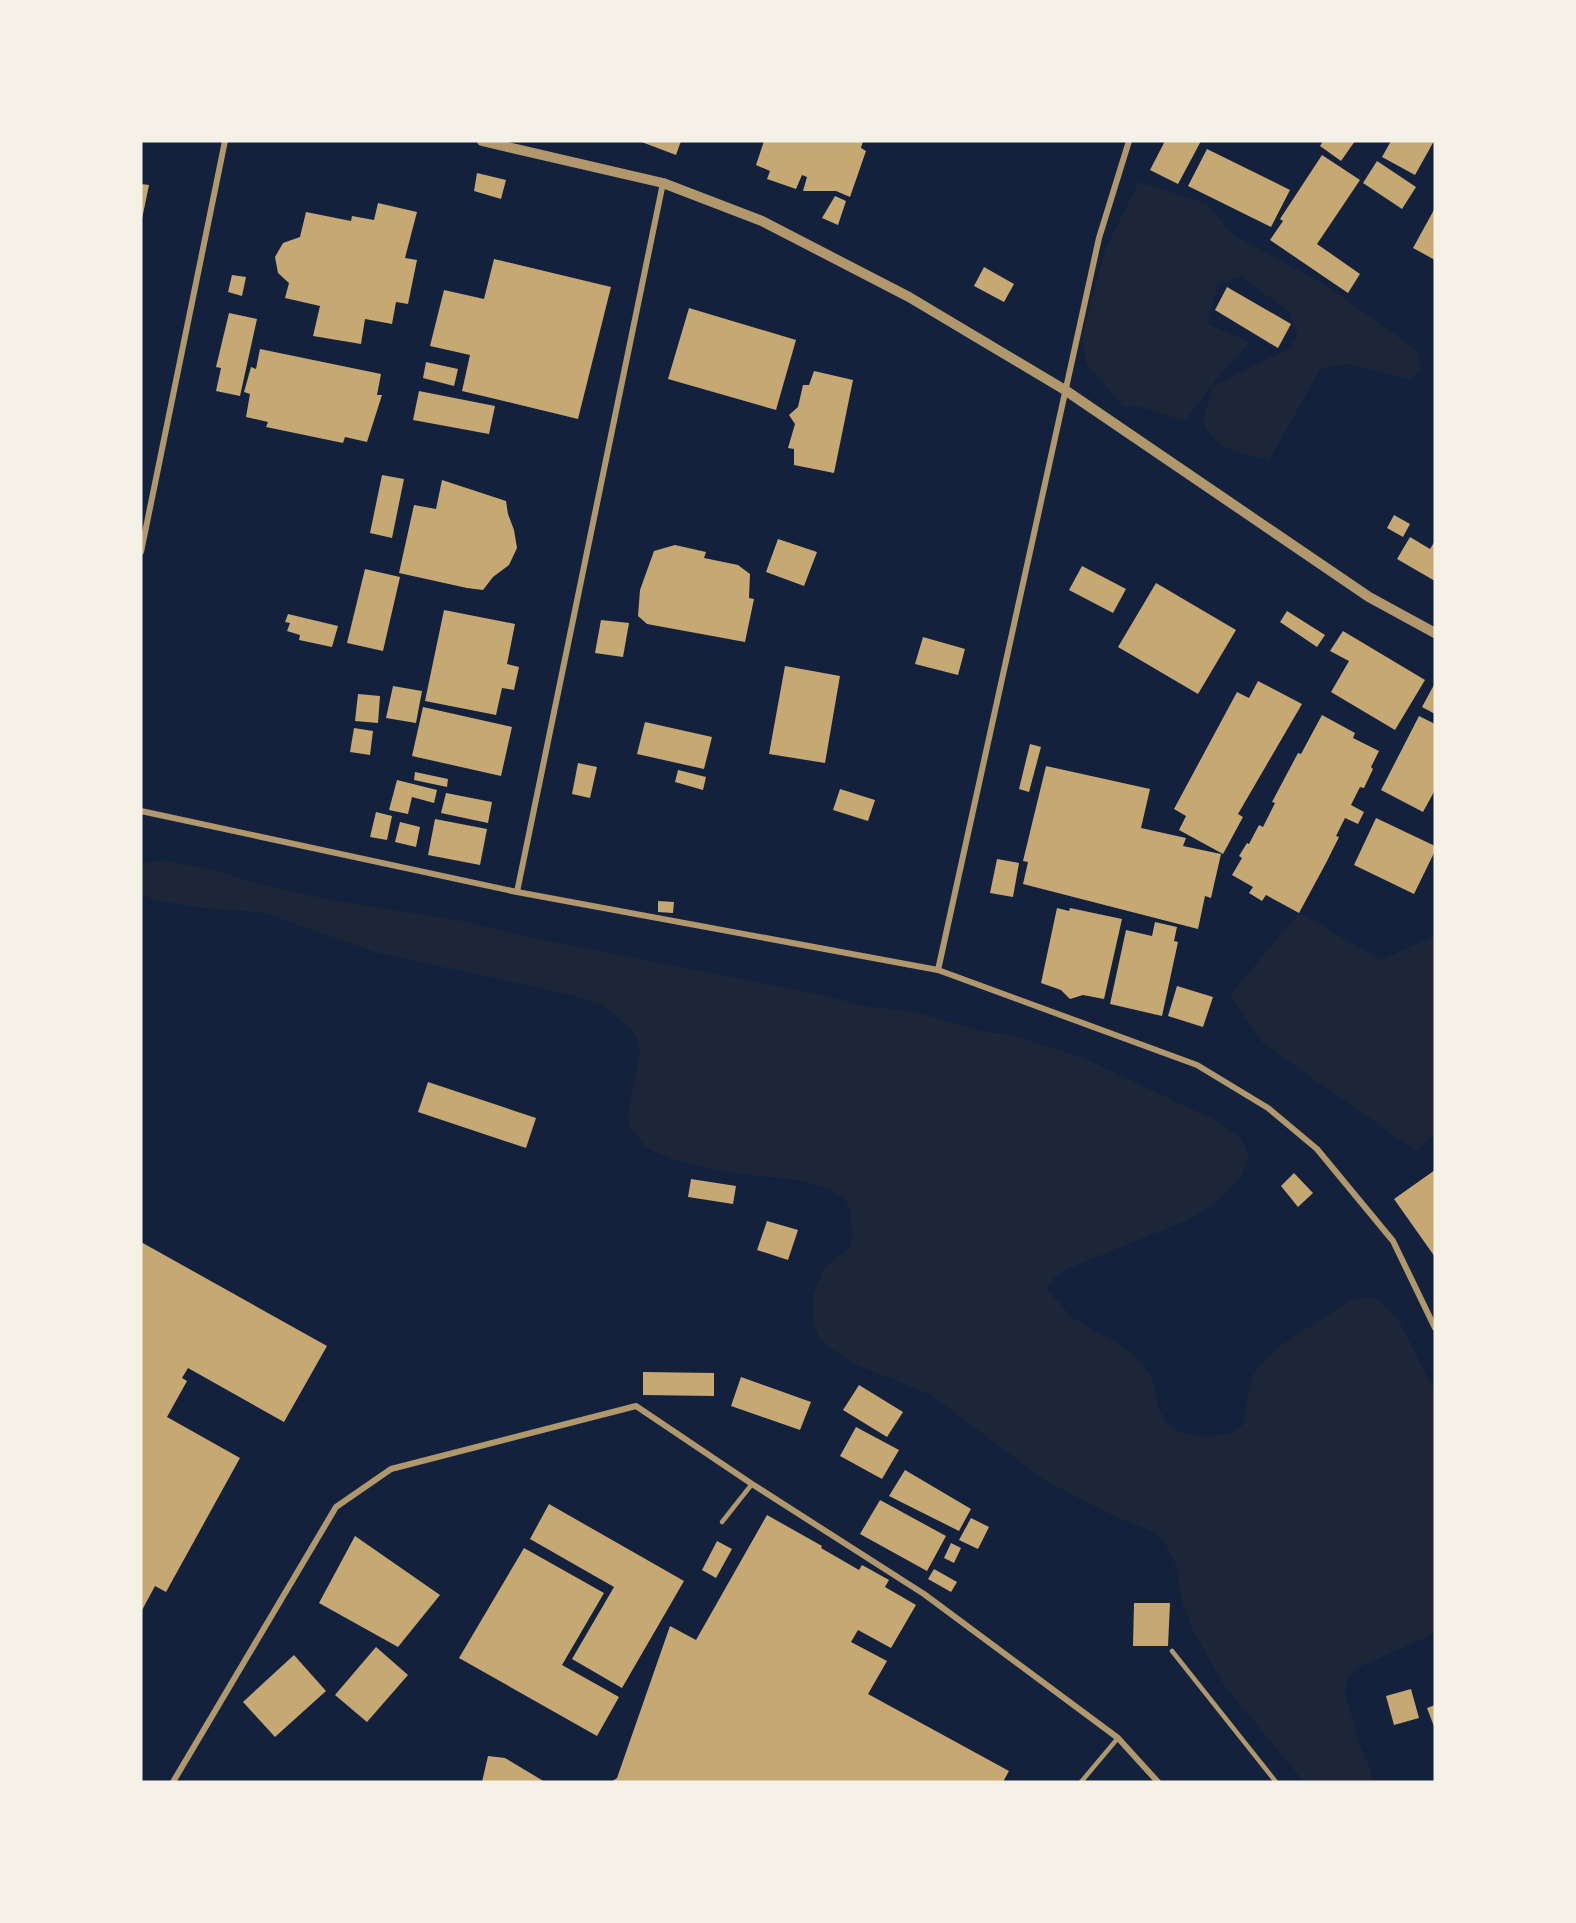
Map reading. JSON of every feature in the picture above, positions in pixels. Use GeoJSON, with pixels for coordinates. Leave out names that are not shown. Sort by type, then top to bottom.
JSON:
{"type":"FeatureCollection","features":[{"type":"Feature","properties":{"kind":"street"},"geometry":{"type":"LineString","coordinates":[[141,552],[225,141]]}},
{"type":"Feature","properties":{"kind":"street"},"geometry":{"type":"LineString","coordinates":[[482,141],[663,183],[762,221],[909,297],[1065,390],[1369,597],[1435,633]]}},
{"type":"Feature","properties":{"kind":"street"},"geometry":{"type":"LineString","coordinates":[[938,970],[1099,238],[1130,141]]}},
{"type":"Feature","properties":{"kind":"street"},"geometry":{"type":"LineString","coordinates":[[518,892],[663,183]]}},
{"type":"Feature","properties":{"kind":"street"},"geometry":{"type":"LineString","coordinates":[[141,811],[518,892],[938,970],[1197,1065],[1268,1108],[1317,1149],[1393,1241],[1435,1328]]}},
{"type":"Feature","properties":{"kind":"street"},"geometry":{"type":"LineString","coordinates":[[173,1782],[336,1507],[391,1469],[636,1406],[752,1484],[924,1594],[1118,1738],[1158,1782]]}},
{"type":"Feature","properties":{"kind":"lane"},"geometry":{"type":"LineString","coordinates":[[722,1522],[752,1484]]}},
{"type":"Feature","properties":{"kind":"lane"},"geometry":{"type":"LineString","coordinates":[[1172,1651],[1276,1782]]}},
{"type":"Feature","properties":{"kind":"lane"},"geometry":{"type":"LineString","coordinates":[[1081,1782],[1118,1738]]}},
{"type":"Feature","properties":{"kind":"shaded area"},"geometry":{"type":"Polygon","coordinates":[[[1139,182],[1207,204],[1233,235],[1324,284],[1416,350],[1421,368],[1412,380],[1350,364],[1321,368],[1269,460],[1230,450],[1215,440],[1203,422],[1212,387],[1288,349],[1298,336],[1289,311],[1241,277],[1218,283],[1207,324],[1250,342],[1217,378],[1185,421],[1141,407],[1123,406],[1086,363],[1082,337],[1105,250],[1139,182]]]}},
{"type":"Feature","properties":{"kind":"shaded area"},"geometry":{"type":"Polygon","coordinates":[[[161,860],[210,869],[263,885],[331,900],[462,921],[523,936],[818,994],[864,1006],[915,1012],[981,1031],[1011,1035],[1081,1057],[1215,1120],[1242,1140],[1248,1153],[1247,1164],[1240,1178],[1216,1203],[1190,1219],[1067,1269],[1054,1278],[1046,1289],[1073,1318],[1131,1352],[1152,1377],[1159,1409],[1167,1423],[1179,1432],[1207,1437],[1236,1432],[1244,1423],[1251,1380],[1258,1367],[1280,1346],[1350,1301],[1365,1297],[1377,1299],[1398,1319],[1435,1392],[1435,1633],[1355,1669],[1348,1679],[1345,1692],[1358,1739],[1375,1782],[1304,1782],[1224,1685],[1191,1627],[1181,1598],[1177,1567],[1164,1541],[1151,1531],[1108,1513],[1047,1482],[930,1394],[857,1365],[833,1350],[819,1337],[813,1323],[813,1295],[825,1266],[849,1249],[852,1242],[851,1211],[845,1199],[833,1191],[804,1181],[725,1172],[678,1161],[648,1149],[629,1127],[628,1115],[640,1051],[636,1036],[627,1025],[603,1006],[572,995],[378,953],[261,912],[201,908],[154,900],[141,893],[141,864],[161,860]]]}},
{"type":"Feature","properties":{"kind":"shaded area"},"geometry":{"type":"Polygon","coordinates":[[[1299,913],[1381,960],[1435,936],[1435,1134],[1416,1151],[1263,1043],[1230,995],[1299,913]]]}},
{"type":"Feature","properties":{"kind":"building"},"geometry":{"type":"Polygon","coordinates":[[[639,141],[681,141],[676,155],[639,141]]]}},
{"type":"Feature","properties":{"kind":"building"},"geometry":{"type":"Polygon","coordinates":[[[764,141],[863,141],[861,148],[866,151],[850,197],[836,191],[803,191],[807,177],[802,175],[796,189],[767,179],[770,171],[756,165],[764,141]]]}},
{"type":"Feature","properties":{"kind":"building"},"geometry":{"type":"Polygon","coordinates":[[[1165,141],[1201,141],[1178,184],[1150,170],[1165,141]]]}},
{"type":"Feature","properties":{"kind":"building"},"geometry":{"type":"Polygon","coordinates":[[[1323,141],[1355,141],[1341,161],[1320,146],[1323,141]]]}},
{"type":"Feature","properties":{"kind":"building"},"geometry":{"type":"Polygon","coordinates":[[[1391,141],[1434,141],[1415,175],[1382,157],[1391,141]]]}},
{"type":"Feature","properties":{"kind":"building"},"geometry":{"type":"Polygon","coordinates":[[[1207,149],[1290,190],[1271,227],[1188,186],[1207,149]]]}},
{"type":"Feature","properties":{"kind":"building"},"geometry":{"type":"Polygon","coordinates":[[[1322,155],[1360,180],[1317,244],[1360,274],[1348,293],[1270,240],[1283,221],[1280,219],[1322,155]]]}},
{"type":"Feature","properties":{"kind":"building"},"geometry":{"type":"Polygon","coordinates":[[[1377,161],[1416,187],[1402,209],[1363,183],[1377,161]]]}},
{"type":"Feature","properties":{"kind":"building"},"geometry":{"type":"Polygon","coordinates":[[[477,173],[506,180],[501,199],[474,191],[477,173]]]}},
{"type":"Feature","properties":{"kind":"building"},"geometry":{"type":"Polygon","coordinates":[[[141,184],[149,185],[142,219],[141,219],[141,184]]]}},
{"type":"Feature","properties":{"kind":"building"},"geometry":{"type":"Polygon","coordinates":[[[835,196],[846,201],[838,225],[822,218],[835,196]]]}},
{"type":"Feature","properties":{"kind":"building"},"geometry":{"type":"Polygon","coordinates":[[[378,203],[417,212],[405,258],[417,260],[408,304],[396,302],[392,324],[365,319],[361,344],[313,336],[320,306],[285,298],[289,283],[278,273],[275,257],[283,243],[300,237],[306,212],[351,221],[352,216],[374,220],[378,203]]]}},
{"type":"Feature","properties":{"kind":"building"},"geometry":{"type":"Polygon","coordinates":[[[1435,208],[1435,260],[1413,248],[1435,208]]]}},
{"type":"Feature","properties":{"kind":"building"},"geometry":{"type":"Polygon","coordinates":[[[494,259],[611,287],[578,419],[462,391],[470,355],[430,346],[444,290],[484,299],[494,259]]]}},
{"type":"Feature","properties":{"kind":"building"},"geometry":{"type":"Polygon","coordinates":[[[984,267],[1014,284],[1004,302],[974,286],[984,267]]]}},
{"type":"Feature","properties":{"kind":"building"},"geometry":{"type":"Polygon","coordinates":[[[232,275],[246,277],[242,296],[228,292],[232,275]]]}},
{"type":"Feature","properties":{"kind":"building"},"geometry":{"type":"Polygon","coordinates":[[[1227,287],[1291,324],[1278,348],[1215,310],[1227,287]]]}},
{"type":"Feature","properties":{"kind":"building"},"geometry":{"type":"Polygon","coordinates":[[[689,308],[796,340],[776,410],[668,379],[689,308]]]}},
{"type":"Feature","properties":{"kind":"building"},"geometry":{"type":"Polygon","coordinates":[[[229,313],[257,319],[240,396],[216,391],[221,368],[216,367],[229,313]]]}},
{"type":"Feature","properties":{"kind":"building"},"geometry":{"type":"Polygon","coordinates":[[[260,349],[381,374],[377,395],[382,395],[367,442],[345,437],[343,443],[266,427],[268,422],[246,417],[250,394],[244,392],[251,367],[256,369],[260,349]]]}},
{"type":"Feature","properties":{"kind":"building"},"geometry":{"type":"Polygon","coordinates":[[[426,362],[458,369],[454,386],[423,378],[426,362]]]}},
{"type":"Feature","properties":{"kind":"building"},"geometry":{"type":"Polygon","coordinates":[[[814,371],[853,380],[834,473],[794,465],[794,449],[788,448],[795,424],[789,415],[798,407],[803,385],[809,385],[814,371]]]}},
{"type":"Feature","properties":{"kind":"building"},"geometry":{"type":"Polygon","coordinates":[[[419,391],[495,406],[489,434],[413,420],[419,391]]]}},
{"type":"Feature","properties":{"kind":"building"},"geometry":{"type":"Polygon","coordinates":[[[382,475],[404,479],[392,538],[370,533],[382,475]]]}},
{"type":"Feature","properties":{"kind":"building"},"geometry":{"type":"Polygon","coordinates":[[[442,480],[506,501],[517,548],[509,565],[493,577],[483,590],[399,573],[414,505],[436,509],[442,480]]]}},
{"type":"Feature","properties":{"kind":"building"},"geometry":{"type":"Polygon","coordinates":[[[1394,515],[1410,524],[1403,537],[1387,528],[1394,515]]]}},
{"type":"Feature","properties":{"kind":"building"},"geometry":{"type":"Polygon","coordinates":[[[1410,537],[1430,549],[1435,541],[1435,581],[1397,559],[1410,537]]]}},
{"type":"Feature","properties":{"kind":"building"},"geometry":{"type":"Polygon","coordinates":[[[778,539],[817,552],[804,586],[766,572],[778,539]]]}},
{"type":"Feature","properties":{"kind":"building"},"geometry":{"type":"Polygon","coordinates":[[[675,545],[706,552],[704,558],[738,565],[750,574],[749,598],[754,599],[745,642],[647,624],[638,616],[640,590],[654,551],[675,545]]]}},
{"type":"Feature","properties":{"kind":"building"},"geometry":{"type":"Polygon","coordinates":[[[1082,566],[1126,589],[1113,613],[1069,590],[1082,566]]]}},
{"type":"Feature","properties":{"kind":"building"},"geometry":{"type":"Polygon","coordinates":[[[365,569],[400,577],[383,651],[347,643],[365,569]]]}},
{"type":"Feature","properties":{"kind":"building"},"geometry":{"type":"Polygon","coordinates":[[[1156,583],[1236,630],[1198,694],[1118,647],[1156,583]]]}},
{"type":"Feature","properties":{"kind":"building"},"geometry":{"type":"Polygon","coordinates":[[[444,610],[515,624],[507,664],[519,667],[514,690],[502,688],[496,715],[425,701],[444,610]]]}},
{"type":"Feature","properties":{"kind":"building"},"geometry":{"type":"Polygon","coordinates":[[[1287,611],[1325,635],[1317,647],[1280,622],[1287,611]]]}},
{"type":"Feature","properties":{"kind":"building"},"geometry":{"type":"Polygon","coordinates":[[[288,614],[338,626],[332,647],[299,640],[300,635],[287,631],[290,623],[285,622],[288,614]]]}},
{"type":"Feature","properties":{"kind":"building"},"geometry":{"type":"Polygon","coordinates":[[[601,620],[629,623],[623,657],[595,653],[601,620]]]}},
{"type":"Feature","properties":{"kind":"building"},"geometry":{"type":"Polygon","coordinates":[[[1343,631],[1425,680],[1395,730],[1331,692],[1349,661],[1330,651],[1343,631]]]}},
{"type":"Feature","properties":{"kind":"building"},"geometry":{"type":"Polygon","coordinates":[[[923,637],[965,649],[958,675],[915,664],[923,637]]]}},
{"type":"Feature","properties":{"kind":"building"},"geometry":{"type":"Polygon","coordinates":[[[785,666],[840,676],[825,763],[769,754],[785,666]]]}},
{"type":"Feature","properties":{"kind":"building"},"geometry":{"type":"Polygon","coordinates":[[[1258,681],[1302,704],[1238,814],[1243,817],[1223,854],[1179,830],[1186,816],[1174,809],[1237,692],[1249,698],[1258,681]]]}},
{"type":"Feature","properties":{"kind":"building"},"geometry":{"type":"Polygon","coordinates":[[[1435,683],[1435,714],[1422,707],[1435,683]]]}},
{"type":"Feature","properties":{"kind":"building"},"geometry":{"type":"Polygon","coordinates":[[[393,686],[422,691],[416,723],[386,718],[393,686]]]}},
{"type":"Feature","properties":{"kind":"building"},"geometry":{"type":"Polygon","coordinates":[[[358,694],[380,696],[378,723],[355,721],[358,694]]]}},
{"type":"Feature","properties":{"kind":"building"},"geometry":{"type":"Polygon","coordinates":[[[423,707],[512,727],[501,776],[412,756],[423,707]]]}},
{"type":"Feature","properties":{"kind":"building"},"geometry":{"type":"Polygon","coordinates":[[[1322,715],[1355,733],[1353,738],[1379,751],[1364,788],[1360,787],[1351,805],[1364,812],[1358,824],[1345,818],[1336,836],[1339,837],[1299,913],[1266,895],[1262,901],[1249,893],[1253,887],[1232,875],[1242,858],[1239,856],[1247,843],[1249,844],[1259,825],[1263,827],[1275,803],[1272,802],[1298,753],[1301,754],[1322,715]]]}},
{"type":"Feature","properties":{"kind":"building"},"geometry":{"type":"Polygon","coordinates":[[[1419,716],[1435,724],[1435,790],[1423,812],[1381,790],[1419,716]]]}},
{"type":"Feature","properties":{"kind":"building"},"geometry":{"type":"Polygon","coordinates":[[[645,722],[712,737],[704,769],[637,754],[645,722]]]}},
{"type":"Feature","properties":{"kind":"building"},"geometry":{"type":"Polygon","coordinates":[[[354,728],[373,731],[370,755],[350,752],[354,728]]]}},
{"type":"Feature","properties":{"kind":"building"},"geometry":{"type":"Polygon","coordinates":[[[1030,744],[1041,747],[1029,792],[1019,789],[1030,744]]]}},
{"type":"Feature","properties":{"kind":"building"},"geometry":{"type":"Polygon","coordinates":[[[578,763],[597,767],[590,798],[572,794],[578,763]]]}},
{"type":"Feature","properties":{"kind":"building"},"geometry":{"type":"Polygon","coordinates":[[[1046,766],[1150,789],[1141,828],[1186,838],[1183,846],[1221,854],[1211,898],[1205,896],[1198,929],[1023,884],[1028,862],[1023,861],[1046,766]]]}},
{"type":"Feature","properties":{"kind":"building"},"geometry":{"type":"Polygon","coordinates":[[[678,770],[706,777],[703,790],[675,782],[678,770]]]}},
{"type":"Feature","properties":{"kind":"building"},"geometry":{"type":"Polygon","coordinates":[[[415,772],[448,779],[447,787],[414,780],[415,772]]]}},
{"type":"Feature","properties":{"kind":"building"},"geometry":{"type":"Polygon","coordinates":[[[397,780],[437,790],[434,803],[412,797],[408,814],[389,810],[397,780]]]}},
{"type":"Feature","properties":{"kind":"building"},"geometry":{"type":"Polygon","coordinates":[[[840,789],[875,800],[868,821],[833,810],[840,789]]]}},
{"type":"Feature","properties":{"kind":"building"},"geometry":{"type":"Polygon","coordinates":[[[446,793],[492,802],[488,823],[441,813],[446,793]]]}},
{"type":"Feature","properties":{"kind":"building"},"geometry":{"type":"Polygon","coordinates":[[[376,812],[392,816],[387,840],[370,837],[376,812]]]}},
{"type":"Feature","properties":{"kind":"building"},"geometry":{"type":"Polygon","coordinates":[[[1376,818],[1435,846],[1435,851],[1414,894],[1354,865],[1376,818]]]}},
{"type":"Feature","properties":{"kind":"building"},"geometry":{"type":"Polygon","coordinates":[[[435,819],[487,829],[480,865],[428,855],[435,819]]]}},
{"type":"Feature","properties":{"kind":"building"},"geometry":{"type":"Polygon","coordinates":[[[400,822],[420,827],[416,847],[395,842],[400,822]]]}},
{"type":"Feature","properties":{"kind":"building"},"geometry":{"type":"Polygon","coordinates":[[[997,859],[1019,863],[1013,897],[990,893],[997,859]]]}},
{"type":"Feature","properties":{"kind":"building"},"geometry":{"type":"Polygon","coordinates":[[[658,901],[674,902],[673,913],[658,912],[658,901]]]}},
{"type":"Feature","properties":{"kind":"building"},"geometry":{"type":"Polygon","coordinates":[[[1057,908],[1069,911],[1070,908],[1122,919],[1104,999],[1083,995],[1070,999],[1061,990],[1041,983],[1057,908]]]}},
{"type":"Feature","properties":{"kind":"building"},"geometry":{"type":"Polygon","coordinates":[[[1155,922],[1177,927],[1174,941],[1178,942],[1162,1016],[1110,1004],[1126,930],[1152,936],[1155,922]]]}},
{"type":"Feature","properties":{"kind":"building"},"geometry":{"type":"Polygon","coordinates":[[[1177,986],[1213,997],[1203,1027],[1168,1016],[1177,986]]]}},
{"type":"Feature","properties":{"kind":"building"},"geometry":{"type":"Polygon","coordinates":[[[428,1082],[536,1118],[526,1148],[418,1112],[428,1082]]]}},
{"type":"Feature","properties":{"kind":"building"},"geometry":{"type":"Polygon","coordinates":[[[1435,1170],[1435,1257],[1394,1199],[1435,1170]]]}},
{"type":"Feature","properties":{"kind":"building"},"geometry":{"type":"Polygon","coordinates":[[[1294,1173],[1313,1193],[1298,1207],[1281,1186],[1294,1173]]]}},
{"type":"Feature","properties":{"kind":"building"},"geometry":{"type":"Polygon","coordinates":[[[691,1179],[736,1186],[733,1204],[688,1197],[691,1179]]]}},
{"type":"Feature","properties":{"kind":"building"},"geometry":{"type":"Polygon","coordinates":[[[767,1221],[798,1230],[788,1260],[757,1250],[767,1221]]]}},
{"type":"Feature","properties":{"kind":"building"},"geometry":{"type":"Polygon","coordinates":[[[141,1242],[327,1346],[284,1422],[188,1368],[182,1378],[187,1381],[167,1417],[240,1458],[166,1592],[155,1586],[141,1612],[141,1242]]]}},
{"type":"Feature","properties":{"kind":"building"},"geometry":{"type":"Polygon","coordinates":[[[643,1372],[714,1373],[714,1396],[643,1395],[643,1372]]]}},
{"type":"Feature","properties":{"kind":"building"},"geometry":{"type":"Polygon","coordinates":[[[741,1377],[811,1402],[800,1430],[731,1406],[741,1377]]]}},
{"type":"Feature","properties":{"kind":"building"},"geometry":{"type":"Polygon","coordinates":[[[859,1385],[903,1412],[887,1437],[843,1410],[859,1385]]]}},
{"type":"Feature","properties":{"kind":"building"},"geometry":{"type":"Polygon","coordinates":[[[856,1427],[899,1450],[882,1479],[840,1456],[856,1427]]]}},
{"type":"Feature","properties":{"kind":"building"},"geometry":{"type":"Polygon","coordinates":[[[905,1470],[971,1509],[959,1531],[889,1496],[905,1470]]]}},
{"type":"Feature","properties":{"kind":"building"},"geometry":{"type":"Polygon","coordinates":[[[880,1500],[946,1536],[927,1571],[860,1534],[880,1500]]]}},
{"type":"Feature","properties":{"kind":"building"},"geometry":{"type":"Polygon","coordinates":[[[549,1504],[684,1581],[622,1688],[572,1659],[614,1587],[530,1539],[549,1504]]]}},
{"type":"Feature","properties":{"kind":"building"},"geometry":{"type":"Polygon","coordinates":[[[767,1515],[859,1570],[862,1565],[889,1580],[885,1587],[916,1605],[891,1648],[858,1630],[851,1642],[887,1661],[868,1694],[1009,1771],[1003,1782],[611,1782],[617,1778],[670,1626],[696,1640],[767,1515]]]}},
{"type":"Feature","properties":{"kind":"building"},"geometry":{"type":"Polygon","coordinates":[[[971,1518],[989,1527],[978,1549],[959,1540],[971,1518]]]}},
{"type":"Feature","properties":{"kind":"building"},"geometry":{"type":"Polygon","coordinates":[[[355,1536],[440,1595],[398,1647],[319,1603],[355,1536]]]}},
{"type":"Feature","properties":{"kind":"building"},"geometry":{"type":"Polygon","coordinates":[[[717,1541],[732,1549],[716,1578],[702,1570],[717,1541]]]}},
{"type":"Feature","properties":{"kind":"building"},"geometry":{"type":"Polygon","coordinates":[[[951,1543],[961,1548],[954,1563],[944,1558],[951,1543]]]}},
{"type":"Feature","properties":{"kind":"building"},"geometry":{"type":"Polygon","coordinates":[[[524,1548],[604,1593],[562,1665],[619,1697],[597,1736],[459,1658],[524,1548]]]}},
{"type":"Feature","properties":{"kind":"building"},"geometry":{"type":"Polygon","coordinates":[[[934,1569],[957,1582],[951,1592],[928,1579],[934,1569]]]}},
{"type":"Feature","properties":{"kind":"building"},"geometry":{"type":"Polygon","coordinates":[[[1134,1603],[1170,1603],[1168,1646],[1133,1646],[1134,1603]]]}},
{"type":"Feature","properties":{"kind":"building"},"geometry":{"type":"Polygon","coordinates":[[[376,1647],[408,1675],[367,1722],[335,1695],[376,1647]]]}},
{"type":"Feature","properties":{"kind":"building"},"geometry":{"type":"Polygon","coordinates":[[[294,1655],[326,1691],[275,1737],[243,1702],[294,1655]]]}},
{"type":"Feature","properties":{"kind":"building"},"geometry":{"type":"Polygon","coordinates":[[[1411,1689],[1419,1718],[1394,1725],[1386,1696],[1411,1689]]]}},
{"type":"Feature","properties":{"kind":"building"},"geometry":{"type":"Polygon","coordinates":[[[1435,1705],[1435,1729],[1427,1708],[1435,1705]]]}},
{"type":"Feature","properties":{"kind":"building"},"geometry":{"type":"Polygon","coordinates":[[[488,1756],[505,1758],[545,1782],[482,1782],[488,1756]]]}}]}
